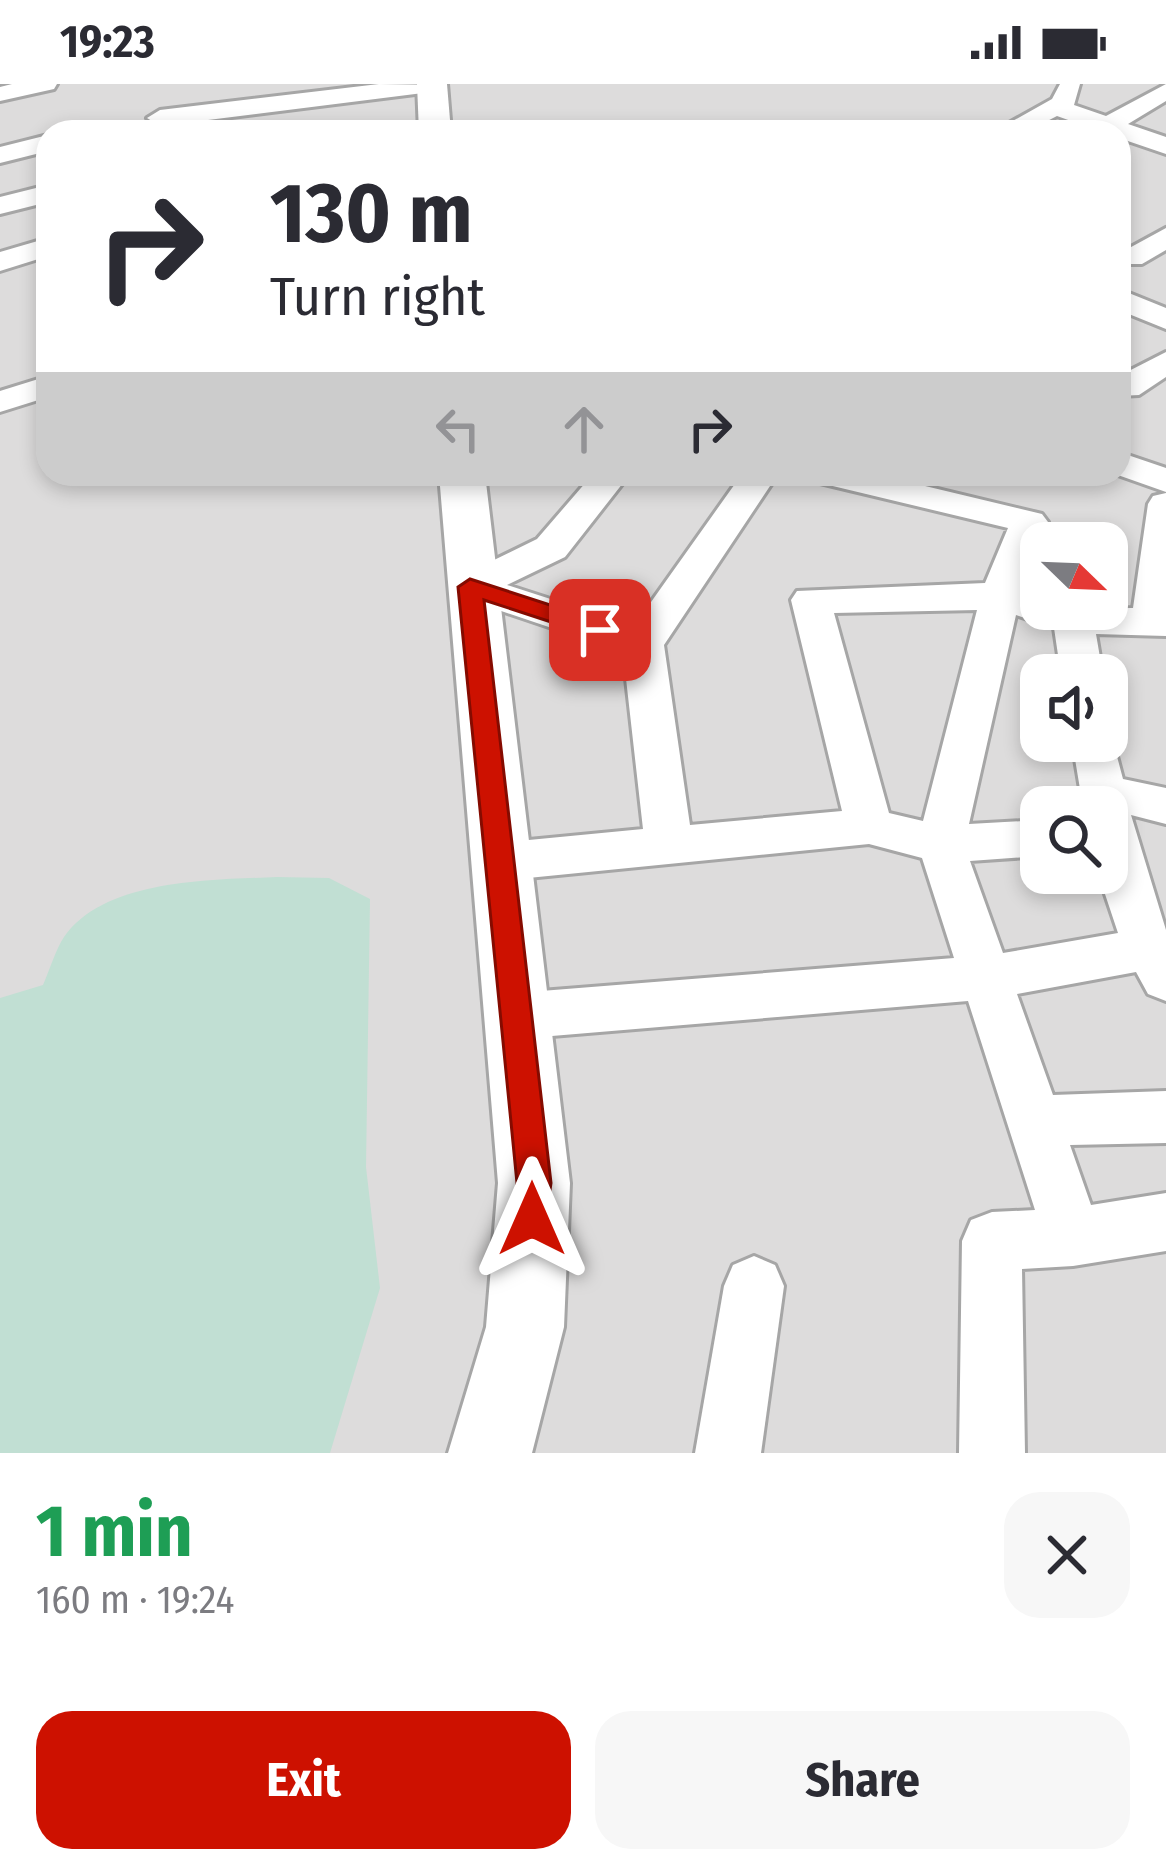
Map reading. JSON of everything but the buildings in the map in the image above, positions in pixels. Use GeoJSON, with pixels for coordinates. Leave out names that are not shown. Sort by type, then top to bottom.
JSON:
{"type":"FeatureCollection","features":[{"type":"Feature","properties":{"kind":"street"},"geometry":{"type":"LineString","coordinates":[[0,94],[45,84]]}},
{"type":"Feature","properties":{"kind":"street"},"geometry":{"type":"LineString","coordinates":[[160,117],[431,84],[434,120]]}},
{"type":"Feature","properties":{"kind":"street"},"geometry":{"type":"LineString","coordinates":[[1030,120],[1055,107],[1070,92],[1070,84]]}},
{"type":"Feature","properties":{"kind":"street"},"geometry":{"type":"LineString","coordinates":[[1118,120],[1166,90]]}},
{"type":"Feature","properties":{"kind":"street"},"geometry":{"type":"LineString","coordinates":[[1055,107],[1091,120]]}},
{"type":"Feature","properties":{"kind":"street"},"geometry":{"type":"LineString","coordinates":[[1131,134],[1166,146]]}},
{"type":"Feature","properties":{"kind":"street"},"geometry":{"type":"LineString","coordinates":[[0,155],[36,146]]}},
{"type":"Feature","properties":{"kind":"street"},"geometry":{"type":"LineString","coordinates":[[1135,162],[1166,146]]}},
{"type":"Feature","properties":{"kind":"street"},"geometry":{"type":"LineString","coordinates":[[0,206],[36,196]]}},
{"type":"Feature","properties":{"kind":"street"},"geometry":{"type":"LineString","coordinates":[[1166,237],[1132,258],[1166,272]]}},
{"type":"Feature","properties":{"kind":"street"},"geometry":{"type":"LineString","coordinates":[[0,262],[36,251]]}},
{"type":"Feature","properties":{"kind":"street"},"geometry":{"type":"LineString","coordinates":[[1131,304],[1166,320]]}},
{"type":"Feature","properties":{"kind":"street"},"geometry":{"type":"LineString","coordinates":[[1131,385],[1166,362]]}},
{"type":"Feature","properties":{"kind":"street"},"geometry":{"type":"LineString","coordinates":[[0,402],[36,390]]}},
{"type":"Feature","properties":{"kind":"street"},"geometry":{"type":"LineString","coordinates":[[1131,468],[1166,481]]}},
{"type":"Feature","properties":{"kind":"street"},"geometry":{"type":"LineString","coordinates":[[463,486],[534,1183],[525,1327],[490,1453]]}},
{"type":"Feature","properties":{"kind":"street"},"geometry":{"type":"LineString","coordinates":[[470,587],[551,548],[602,486]]}},
{"type":"Feature","properties":{"kind":"street"},"geometry":{"type":"LineString","coordinates":[[669,846],[644,644],[752,486]]}},
{"type":"Feature","properties":{"kind":"street"},"geometry":{"type":"LineString","coordinates":[[879,486],[1029,522],[1000,596],[941,844],[1073,1237]]}},
{"type":"Feature","properties":{"kind":"street"},"geometry":{"type":"LineString","coordinates":[[1128,621],[1159,621],[1166,504]]}},
{"type":"Feature","properties":{"kind":"street"},"geometry":{"type":"LineString","coordinates":[[470,587],[644,644]]}},
{"type":"Feature","properties":{"kind":"street"},"geometry":{"type":"LineString","coordinates":[[869,826],[811,600],[1000,596],[1020,603]]}},
{"type":"Feature","properties":{"kind":"street"},"geometry":{"type":"LineString","coordinates":[[1128,815],[1166,806]]}},
{"type":"Feature","properties":{"kind":"street"},"geometry":{"type":"LineString","coordinates":[[498,862],[869,826],[941,844],[1020,839]]}},
{"type":"Feature","properties":{"kind":"street"},"geometry":{"type":"LineString","coordinates":[[516,1016],[1156,964],[1128,880]]}},
{"type":"Feature","properties":{"kind":"street"},"geometry":{"type":"LineString","coordinates":[[1034,1121],[1166,1117]]}},
{"type":"Feature","properties":{"kind":"street"},"geometry":{"type":"LineString","coordinates":[[992,1453],[992,1241],[1073,1237],[1166,1222]]}},
{"type":"Feature","properties":{"kind":"street"},"geometry":{"type":"LineString","coordinates":[[728,1453],[754,1286]]}},
{"type":"Feature","properties":{"kind":"shaded area"},"geometry":{"type":"Polygon","coordinates":[[[0,84],[1166,84],[1166,1453],[0,1453],[0,84]]]}},
{"type":"Feature","properties":{"kind":"green space"},"geometry":{"type":"Polygon","coordinates":[[[277,877],[329,878],[370,899],[366,1167],[380,1288],[330,1453],[0,1453],[0,998],[43,985],[61,942],[102,905],[159,887],[277,877]]]}},
{"type":"Feature","properties":{"kind":"route"},"geometry":{"type":"LineString","coordinates":[[532,1219],[534,1183],[470,587],[600,630]]}}]}
